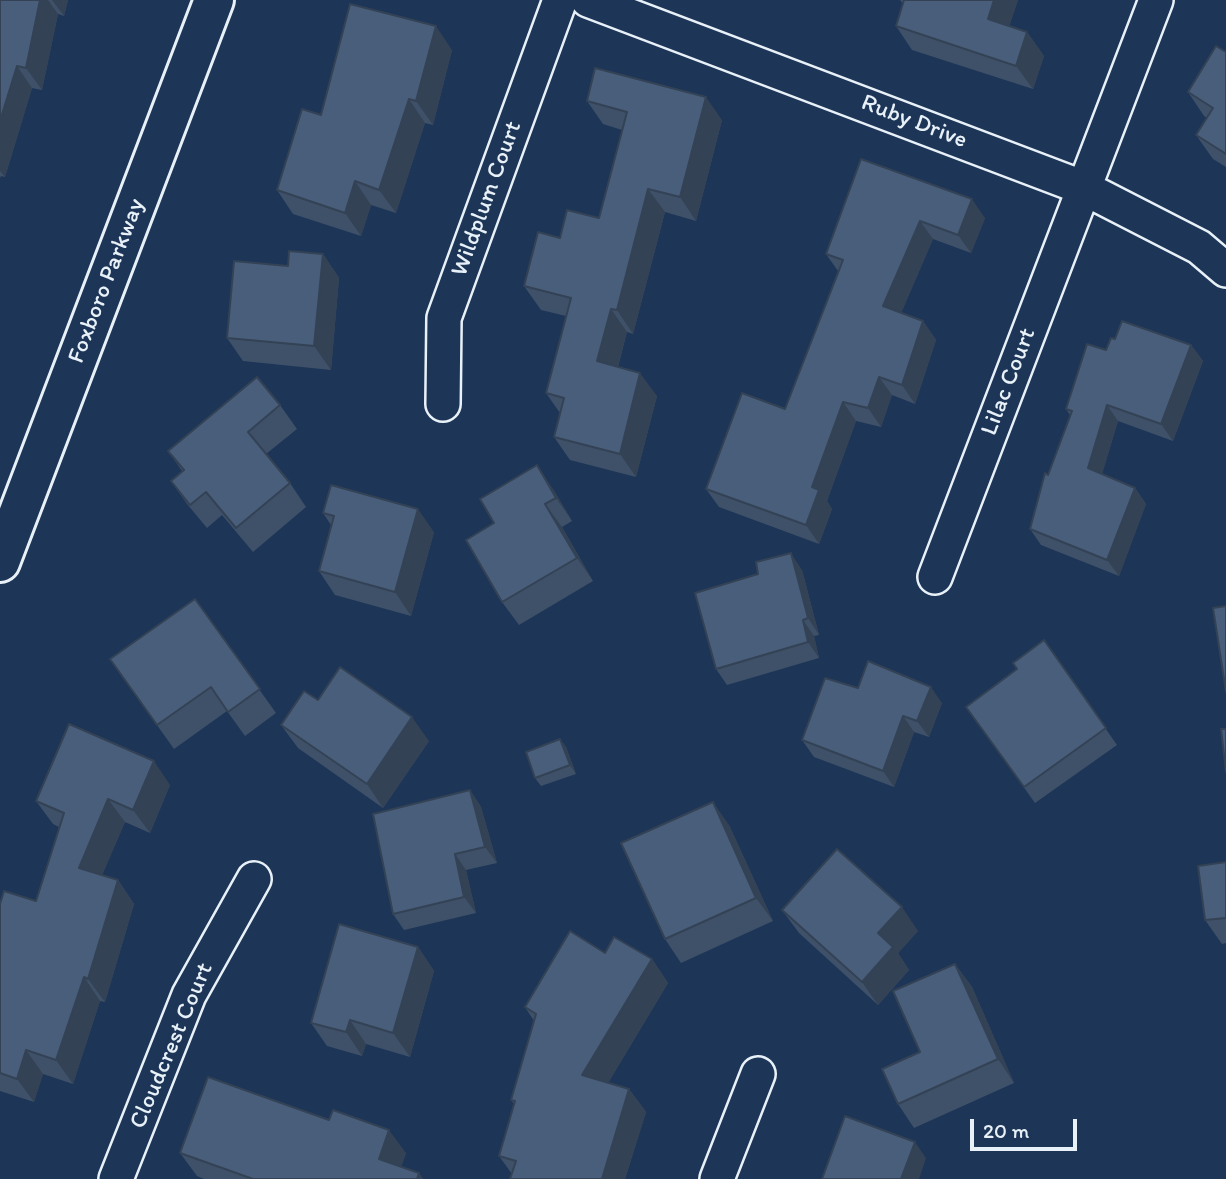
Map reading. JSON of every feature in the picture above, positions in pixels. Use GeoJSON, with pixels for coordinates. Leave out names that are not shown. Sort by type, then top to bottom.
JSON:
{"type":"FeatureCollection","features":[{"type":"Feature","properties":{"kind":"main road","name":"Foxboro Parkway"},"geometry":{"type":"LineString","coordinates":[[0,562],[214,0]]}},
{"type":"Feature","properties":{"kind":"street","name":"Wildplum Court"},"geometry":{"type":"LineString","coordinates":[[443,404],[443,318],[560,0]]}},
{"type":"Feature","properties":{"kind":"street","name":"Ruby Drive"},"geometry":{"type":"LineString","coordinates":[[588,0],[1084,188],[1199,247],[1226,270]]}},
{"type":"Feature","properties":{"kind":"street","name":"Lilac Court"},"geometry":{"type":"LineString","coordinates":[[935,577],[1156,0]]}},
{"type":"Feature","properties":{"kind":"street","name":"Cloudcrest Court"},"geometry":{"type":"LineString","coordinates":[[116,1179],[189,995],[254,879]]}},
{"type":"Feature","properties":{"kind":"street"},"geometry":{"type":"LineString","coordinates":[[717,1179],[758,1074]]}},
{"type":"Feature","properties":{"kind":"building"},"geometry":{"type":"Polygon","coordinates":[[[0,0],[40,0],[26,68],[17,66],[0,121],[0,0]]]}},
{"type":"Feature","properties":{"kind":"building"},"geometry":{"type":"Polygon","coordinates":[[[904,0],[994,0],[988,19],[1027,32],[1016,66],[896,26],[904,0]]]}},
{"type":"Feature","properties":{"kind":"building"},"geometry":{"type":"Polygon","coordinates":[[[350,4],[436,26],[416,101],[409,99],[379,190],[355,181],[345,213],[277,190],[302,109],[321,115],[350,4]]]}},
{"type":"Feature","properties":{"kind":"building"},"geometry":{"type":"Polygon","coordinates":[[[1216,46],[1226,52],[1226,154],[1196,135],[1213,108],[1188,92],[1216,46]]]}},
{"type":"Feature","properties":{"kind":"building"},"geometry":{"type":"Polygon","coordinates":[[[595,68],[706,97],[680,197],[648,189],[617,310],[611,309],[597,361],[640,373],[620,454],[554,437],[564,398],[546,393],[571,298],[524,286],[538,232],[560,238],[567,210],[599,218],[627,112],[587,101],[595,68]]]}},
{"type":"Feature","properties":{"kind":"building"},"geometry":{"type":"Polygon","coordinates":[[[861,159],[972,199],[958,235],[920,221],[883,306],[923,321],[902,385],[879,377],[868,408],[843,402],[812,487],[819,490],[806,525],[706,489],[742,393],[785,409],[843,260],[826,254],[861,159]]]}},
{"type":"Feature","properties":{"kind":"building"},"geometry":{"type":"Polygon","coordinates":[[[289,251],[323,254],[314,346],[227,338],[234,261],[288,266],[289,251]]]}},
{"type":"Feature","properties":{"kind":"building"},"geometry":{"type":"Polygon","coordinates":[[[1122,321],[1191,345],[1161,424],[1107,405],[1088,468],[1135,488],[1107,560],[1030,529],[1045,473],[1048,475],[1072,411],[1066,409],[1087,344],[1106,350],[1111,338],[1115,339],[1122,321]]]}},
{"type":"Feature","properties":{"kind":"building"},"geometry":{"type":"Polygon","coordinates":[[[257,377],[280,405],[248,432],[290,483],[236,528],[206,492],[190,505],[171,481],[184,470],[168,451],[257,377]]]}},
{"type":"Feature","properties":{"kind":"building"},"geometry":{"type":"Polygon","coordinates":[[[537,465],[556,498],[545,504],[577,558],[502,602],[466,540],[494,523],[480,499],[537,465]]]}},
{"type":"Feature","properties":{"kind":"building"},"geometry":{"type":"Polygon","coordinates":[[[331,485],[418,509],[395,592],[319,571],[334,516],[323,513],[331,485]]]}},
{"type":"Feature","properties":{"kind":"building"},"geometry":{"type":"Polygon","coordinates":[[[791,553],[808,618],[803,620],[808,642],[716,669],[695,593],[758,574],[756,562],[791,553]]]}},
{"type":"Feature","properties":{"kind":"building"},"geometry":{"type":"Polygon","coordinates":[[[195,599],[260,689],[228,712],[211,687],[157,725],[110,659],[195,599]]]}},
{"type":"Feature","properties":{"kind":"building"},"geometry":{"type":"Polygon","coordinates":[[[1226,606],[1226,692],[1213,608],[1226,606]]]}},
{"type":"Feature","properties":{"kind":"building"},"geometry":{"type":"Polygon","coordinates":[[[1044,640],[1106,728],[1024,787],[966,707],[1017,669],[1013,663],[1044,640]]]}},
{"type":"Feature","properties":{"kind":"building"},"geometry":{"type":"Polygon","coordinates":[[[868,661],[931,687],[917,721],[903,716],[883,771],[802,740],[825,678],[858,688],[868,661]]]}},
{"type":"Feature","properties":{"kind":"building"},"geometry":{"type":"Polygon","coordinates":[[[340,667],[412,717],[367,784],[281,725],[304,691],[318,700],[340,667]]]}},
{"type":"Feature","properties":{"kind":"building"},"geometry":{"type":"Polygon","coordinates":[[[69,724],[154,761],[133,810],[108,799],[79,868],[118,880],[88,979],[84,977],[56,1060],[26,1050],[17,1079],[0,1073],[0,904],[4,891],[36,901],[64,813],[36,801],[69,724]]]}},
{"type":"Feature","properties":{"kind":"building"},"geometry":{"type":"Polygon","coordinates":[[[1221,729],[1226,729],[1226,772],[1221,729]]]}},
{"type":"Feature","properties":{"kind":"building"},"geometry":{"type":"Polygon","coordinates":[[[560,739],[570,765],[535,778],[526,752],[560,739]]]}},
{"type":"Feature","properties":{"kind":"building"},"geometry":{"type":"Polygon","coordinates":[[[470,790],[485,847],[455,854],[464,897],[393,914],[373,814],[470,790]]]}},
{"type":"Feature","properties":{"kind":"building"},"geometry":{"type":"Polygon","coordinates":[[[713,802],[756,898],[665,939],[621,843],[713,802]]]}},
{"type":"Feature","properties":{"kind":"building"},"geometry":{"type":"Polygon","coordinates":[[[837,849],[902,907],[878,933],[893,947],[862,982],[782,910],[837,849]]]}},
{"type":"Feature","properties":{"kind":"building"},"geometry":{"type":"Polygon","coordinates":[[[1226,862],[1226,918],[1205,920],[1198,866],[1226,862]]]}},
{"type":"Feature","properties":{"kind":"building"},"geometry":{"type":"Polygon","coordinates":[[[339,924],[418,947],[393,1033],[350,1020],[346,1032],[311,1023],[339,924]]]}},
{"type":"Feature","properties":{"kind":"building"},"geometry":{"type":"Polygon","coordinates":[[[570,931],[605,953],[614,937],[652,959],[582,1075],[629,1089],[602,1179],[510,1179],[516,1161],[499,1156],[515,1101],[511,1100],[536,1014],[525,1007],[570,931]]]}},
{"type":"Feature","properties":{"kind":"building"},"geometry":{"type":"Polygon","coordinates":[[[955,964],[998,1059],[898,1104],[882,1069],[920,1052],[893,991],[955,964]]]}},
{"type":"Feature","properties":{"kind":"building"},"geometry":{"type":"Polygon","coordinates":[[[208,1077],[329,1120],[333,1110],[389,1130],[379,1159],[419,1173],[417,1179],[253,1179],[180,1153],[208,1077]]]}},
{"type":"Feature","properties":{"kind":"building"},"geometry":{"type":"Polygon","coordinates":[[[845,1116],[915,1142],[901,1179],[822,1179],[845,1116]]]}}]}
